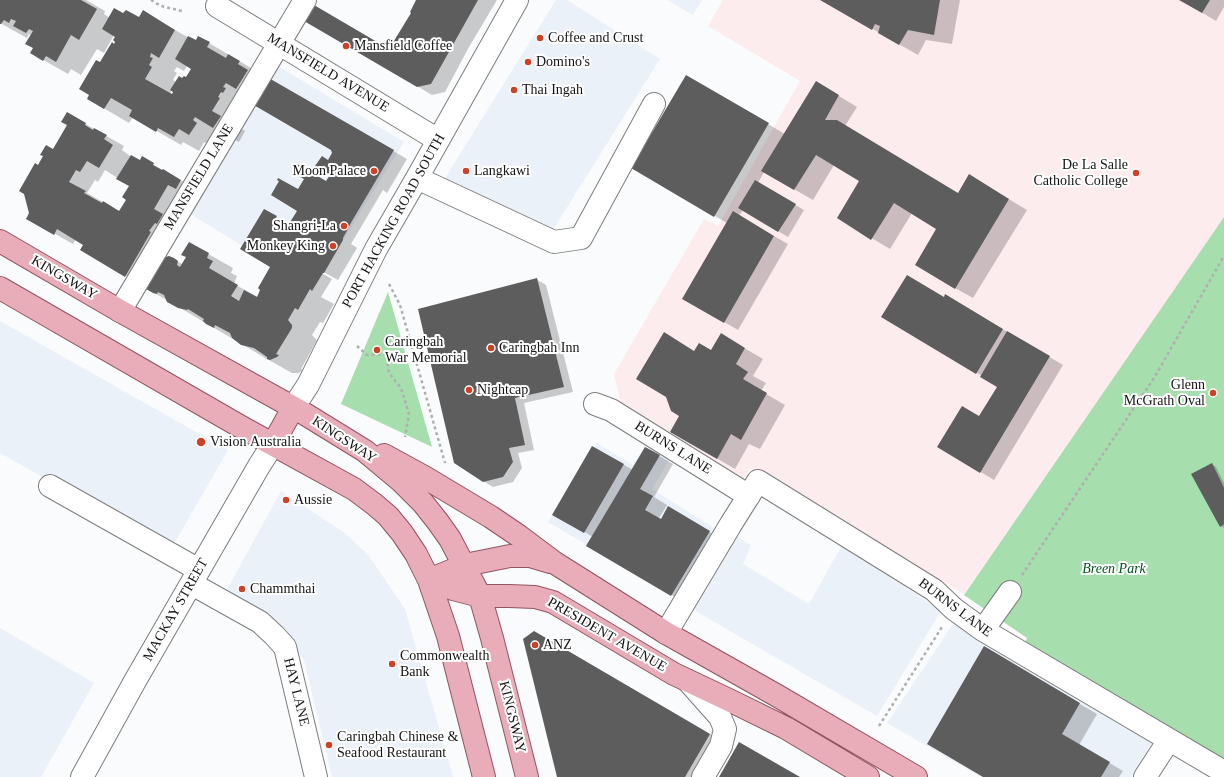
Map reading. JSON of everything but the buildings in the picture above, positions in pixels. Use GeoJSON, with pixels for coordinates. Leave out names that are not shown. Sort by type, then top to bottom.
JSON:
{"type":"FeatureCollection","features":[{"type":"Feature","properties":{"kind":"main road","name":"KINGSWAY"},"geometry":{"type":"LineString","coordinates":[[0,241],[120,311],[299,411],[366,452],[401,481],[423,503],[450,539],[480,596],[527,777]]}},
{"type":"Feature","properties":{"kind":"main road"},"geometry":{"type":"LineString","coordinates":[[0,288],[354,490],[388,516],[416,554],[429,580],[448,636],[484,777]]}},
{"type":"Feature","properties":{"kind":"main road","name":"PORT HACKING ROAD SOUTH"},"geometry":{"type":"LineString","coordinates":[[273,444],[299,411]]}},
{"type":"Feature","properties":{"kind":"main road"},"geometry":{"type":"LineString","coordinates":[[299,411],[426,478],[520,536],[555,563],[666,633],[916,777]]}},
{"type":"Feature","properties":{"kind":"main road"},"geometry":{"type":"LineString","coordinates":[[429,580],[465,565],[515,556],[530,556],[555,563]]}},
{"type":"Feature","properties":{"kind":"main road","name":"PRESIDENT AVENUE"},"geometry":{"type":"LineString","coordinates":[[429,580],[453,589],[480,596],[543,598],[553,602],[688,681],[780,726],[868,777]]}},
{"type":"Feature","properties":{"kind":"main road"},"geometry":{"type":"LineString","coordinates":[[649,659],[666,633]]}},
{"type":"Feature","properties":{"kind":"street","name":"MANSFIELD LANE"},"geometry":{"type":"LineString","coordinates":[[120,311],[305,0]]}},
{"type":"Feature","properties":{"kind":"street","name":"PORT HACKING ROAD SOUTH"},"geometry":{"type":"LineString","coordinates":[[299,411],[308,385],[376,250],[517,0]]}},
{"type":"Feature","properties":{"kind":"street","name":"MANSFIELD AVENUE"},"geometry":{"type":"LineString","coordinates":[[217,6],[438,140]]}},
{"type":"Feature","properties":{"kind":"street"},"geometry":{"type":"LineString","coordinates":[[417,178],[554,242],[581,238],[654,104]]}},
{"type":"Feature","properties":{"kind":"street","name":"BURNS LANE"},"geometry":{"type":"LineString","coordinates":[[595,404],[611,410],[749,496]]}},
{"type":"Feature","properties":{"kind":"street","name":"MACKAY STREET"},"geometry":{"type":"LineString","coordinates":[[82,777],[135,681],[273,444]]}},
{"type":"Feature","properties":{"kind":"street","name":"BURNS LANE"},"geometry":{"type":"LineString","coordinates":[[666,633],[758,481],[934,590],[954,609],[983,630],[1224,772]]}},
{"type":"Feature","properties":{"kind":"street","name":"HAY LANE"},"geometry":{"type":"LineString","coordinates":[[50,486],[195,577],[260,622],[285,647],[316,777]]}},
{"type":"Feature","properties":{"kind":"street"},"geometry":{"type":"LineString","coordinates":[[983,630],[1010,592]]}},
{"type":"Feature","properties":{"kind":"street"},"geometry":{"type":"LineString","coordinates":[[688,681],[720,717],[725,729],[721,746],[703,777]]}},
{"type":"Feature","properties":{"kind":"street"},"geometry":{"type":"LineString","coordinates":[[1145,777],[1169,740]]}},
{"type":"Feature","properties":{"kind":"path"},"geometry":{"type":"LineString","coordinates":[[151,0],[162,6],[182,11]]}},
{"type":"Feature","properties":{"kind":"path"},"geometry":{"type":"LineString","coordinates":[[1010,592],[1154,378],[1224,256]]}},
{"type":"Feature","properties":{"kind":"path"},"geometry":{"type":"LineString","coordinates":[[389,284],[400,305],[446,467]]}},
{"type":"Feature","properties":{"kind":"path"},"geometry":{"type":"LineString","coordinates":[[357,346],[367,355],[386,354],[389,373],[401,388],[409,414],[405,437]]}},
{"type":"Feature","properties":{"kind":"path"},"geometry":{"type":"LineString","coordinates":[[879,726],[954,609]]}},
{"type":"Feature","properties":{"kind":"shaded area"},"geometry":{"type":"Polygon","coordinates":[[[556,0],[567,0],[660,59],[551,233],[445,178],[556,0]]]}},
{"type":"Feature","properties":{"kind":"shaded area"},"geometry":{"type":"Polygon","coordinates":[[[667,0],[702,0],[693,15],[667,0]]]}},
{"type":"Feature","properties":{"kind":"shaded area"},"geometry":{"type":"Polygon","coordinates":[[[723,0],[1224,0],[1224,217],[964,594],[750,469],[742,481],[619,404],[620,400],[614,374],[704,219],[718,226],[800,81],[708,26],[723,0]]]}},
{"type":"Feature","properties":{"kind":"shaded area"},"geometry":{"type":"Polygon","coordinates":[[[278,66],[404,142],[313,289],[187,212],[278,66]]]}},
{"type":"Feature","properties":{"kind":"shaded area"},"geometry":{"type":"Polygon","coordinates":[[[0,321],[228,450],[171,549],[0,453],[0,321]]]}},
{"type":"Feature","properties":{"kind":"shaded area"},"geometry":{"type":"Polygon","coordinates":[[[597,443],[633,465],[644,447],[671,457],[652,489],[716,529],[678,598],[548,522],[597,443]]]}},
{"type":"Feature","properties":{"kind":"shaded area"},"geometry":{"type":"Polygon","coordinates":[[[281,491],[345,533],[369,556],[405,609],[453,777],[332,777],[304,660],[275,622],[224,595],[281,491]]]}},
{"type":"Feature","properties":{"kind":"shaded area"},"geometry":{"type":"Polygon","coordinates":[[[736,536],[751,545],[743,564],[809,604],[842,545],[941,611],[877,716],[692,609],[736,536]]]}},
{"type":"Feature","properties":{"kind":"shaded area"},"geometry":{"type":"Polygon","coordinates":[[[955,621],[1152,743],[1131,777],[981,777],[887,723],[955,621]]]}},
{"type":"Feature","properties":{"kind":"shaded area"},"geometry":{"type":"Polygon","coordinates":[[[0,628],[94,683],[41,777],[0,777],[0,628]]]}},
{"type":"Feature","properties":{"kind":"green space","name":"Breen Park"},"geometry":{"type":"Polygon","coordinates":[[[1224,217],[1224,761],[1025,643],[1027,638],[964,595],[1224,217]]]}},
{"type":"Feature","properties":{"kind":"green space"},"geometry":{"type":"Polygon","coordinates":[[[388,292],[432,447],[341,404],[388,292]]]}},
{"type":"Feature","properties":{"kind":"place","name":"Coffee and Crust"},"geometry":{"type":"Point","coordinates":[540,38]}},
{"type":"Feature","properties":{"kind":"place","name":"Mansfield Coffee"},"geometry":{"type":"Point","coordinates":[346,46]}},
{"type":"Feature","properties":{"kind":"place","name":"Domino's"},"geometry":{"type":"Point","coordinates":[528,62]}},
{"type":"Feature","properties":{"kind":"place","name":"Thai Ingah"},"geometry":{"type":"Point","coordinates":[514,90]}},
{"type":"Feature","properties":{"kind":"place","name":"Moon Palace"},"geometry":{"type":"Point","coordinates":[374,171]}},
{"type":"Feature","properties":{"kind":"place","name":"Langkawi"},"geometry":{"type":"Point","coordinates":[466,171]}},
{"type":"Feature","properties":{"kind":"place","name":"De La Salle Catholic College"},"geometry":{"type":"Point","coordinates":[1136,173]}},
{"type":"Feature","properties":{"kind":"place","name":"Shangri-La"},"geometry":{"type":"Point","coordinates":[344,226]}},
{"type":"Feature","properties":{"kind":"place","name":"Monkey King"},"geometry":{"type":"Point","coordinates":[333,246]}},
{"type":"Feature","properties":{"kind":"place","name":"Caringbah Inn"},"geometry":{"type":"Point","coordinates":[491,348]}},
{"type":"Feature","properties":{"kind":"place","name":"Caringbah War Memorial"},"geometry":{"type":"Point","coordinates":[377,350]}},
{"type":"Feature","properties":{"kind":"place","name":"Nightcap"},"geometry":{"type":"Point","coordinates":[469,390]}},
{"type":"Feature","properties":{"kind":"place","name":"Glenn McGrath Oval"},"geometry":{"type":"Point","coordinates":[1213,393]}},
{"type":"Feature","properties":{"kind":"place","name":"Vision Australia"},"geometry":{"type":"Point","coordinates":[201,442]}},
{"type":"Feature","properties":{"kind":"place","name":"Aussie"},"geometry":{"type":"Point","coordinates":[286,500]}},
{"type":"Feature","properties":{"kind":"place","name":"Chammthai"},"geometry":{"type":"Point","coordinates":[242,589]}},
{"type":"Feature","properties":{"kind":"place","name":"ANZ"},"geometry":{"type":"Point","coordinates":[535,645]}},
{"type":"Feature","properties":{"kind":"place","name":"Commonwealth Bank"},"geometry":{"type":"Point","coordinates":[392,664]}},
{"type":"Feature","properties":{"kind":"place","name":"Caringbah Chinese & Seafood Restaurant"},"geometry":{"type":"Point","coordinates":[329,745]}}]}
